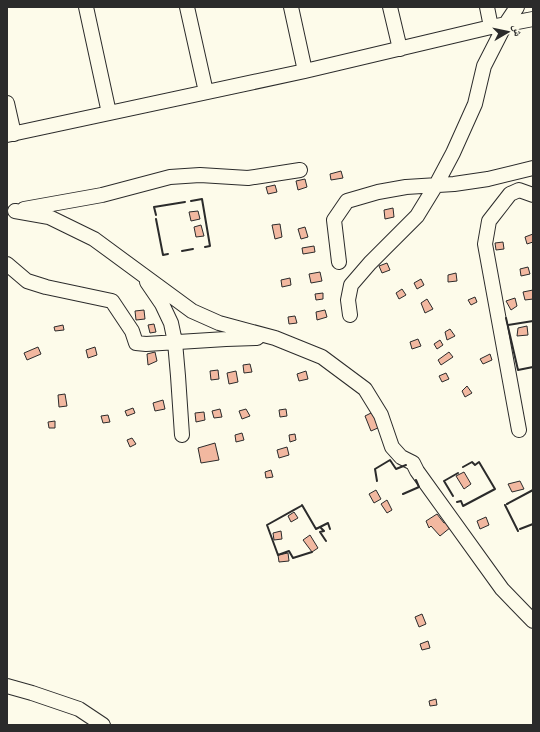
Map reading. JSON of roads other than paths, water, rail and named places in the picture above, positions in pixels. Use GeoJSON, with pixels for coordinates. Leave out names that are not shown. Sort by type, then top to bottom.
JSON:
{"type":"FeatureCollection","features":[{"type":"Feature","properties":{"kind":"street"},"geometry":{"type":"LineString","coordinates":[[86,7],[109,113]]}},
{"type":"Feature","properties":{"kind":"street"},"geometry":{"type":"LineString","coordinates":[[187,7],[206,92]]}},
{"type":"Feature","properties":{"kind":"street"},"geometry":{"type":"LineString","coordinates":[[291,7],[305,71]]}},
{"type":"Feature","properties":{"kind":"street"},"geometry":{"type":"LineString","coordinates":[[390,7],[400,49]]}},
{"type":"Feature","properties":{"kind":"street"},"geometry":{"type":"LineString","coordinates":[[487,7],[498,26]]}},
{"type":"Feature","properties":{"kind":"street"},"geometry":{"type":"LineString","coordinates":[[350,315],[348,300],[351,285],[370,263],[417,216],[436,185],[453,153],[475,104],[484,66],[498,26],[517,7]]}},
{"type":"Feature","properties":{"kind":"street"},"geometry":{"type":"LineString","coordinates":[[7,103],[10,135],[305,71],[533,19]]}},
{"type":"Feature","properties":{"kind":"street"},"geometry":{"type":"LineString","coordinates":[[339,262],[334,220],[347,200],[378,192],[488,179],[533,168]]}},
{"type":"Feature","properties":{"kind":"street"},"geometry":{"type":"LineString","coordinates":[[11,210],[102,195],[170,177],[200,175],[248,178],[300,170]]}},
{"type":"Feature","properties":{"kind":"street"},"geometry":{"type":"LineString","coordinates":[[519,430],[484,244],[489,221],[510,194],[520,190],[533,194]]}},
{"type":"Feature","properties":{"kind":"street"},"geometry":{"type":"LineString","coordinates":[[11,210],[48,217],[94,239],[192,311],[219,323],[274,338],[322,357],[365,389],[381,415],[392,448],[401,457],[413,463],[417,471],[502,589],[533,622]]}},
{"type":"Feature","properties":{"kind":"street"},"geometry":{"type":"LineString","coordinates":[[7,264],[27,281],[46,287],[112,301],[132,331],[136,343],[146,344],[226,339],[274,338]]}},
{"type":"Feature","properties":{"kind":"street"},"geometry":{"type":"LineString","coordinates":[[141,274],[162,304],[171,323],[175,342],[182,435]]}},
{"type":"Feature","properties":{"kind":"street"},"geometry":{"type":"LineString","coordinates":[[521,609],[533,618]]}},
{"type":"Feature","properties":{"kind":"street"},"geometry":{"type":"LineString","coordinates":[[7,686],[79,709],[103,725]]}}]}
